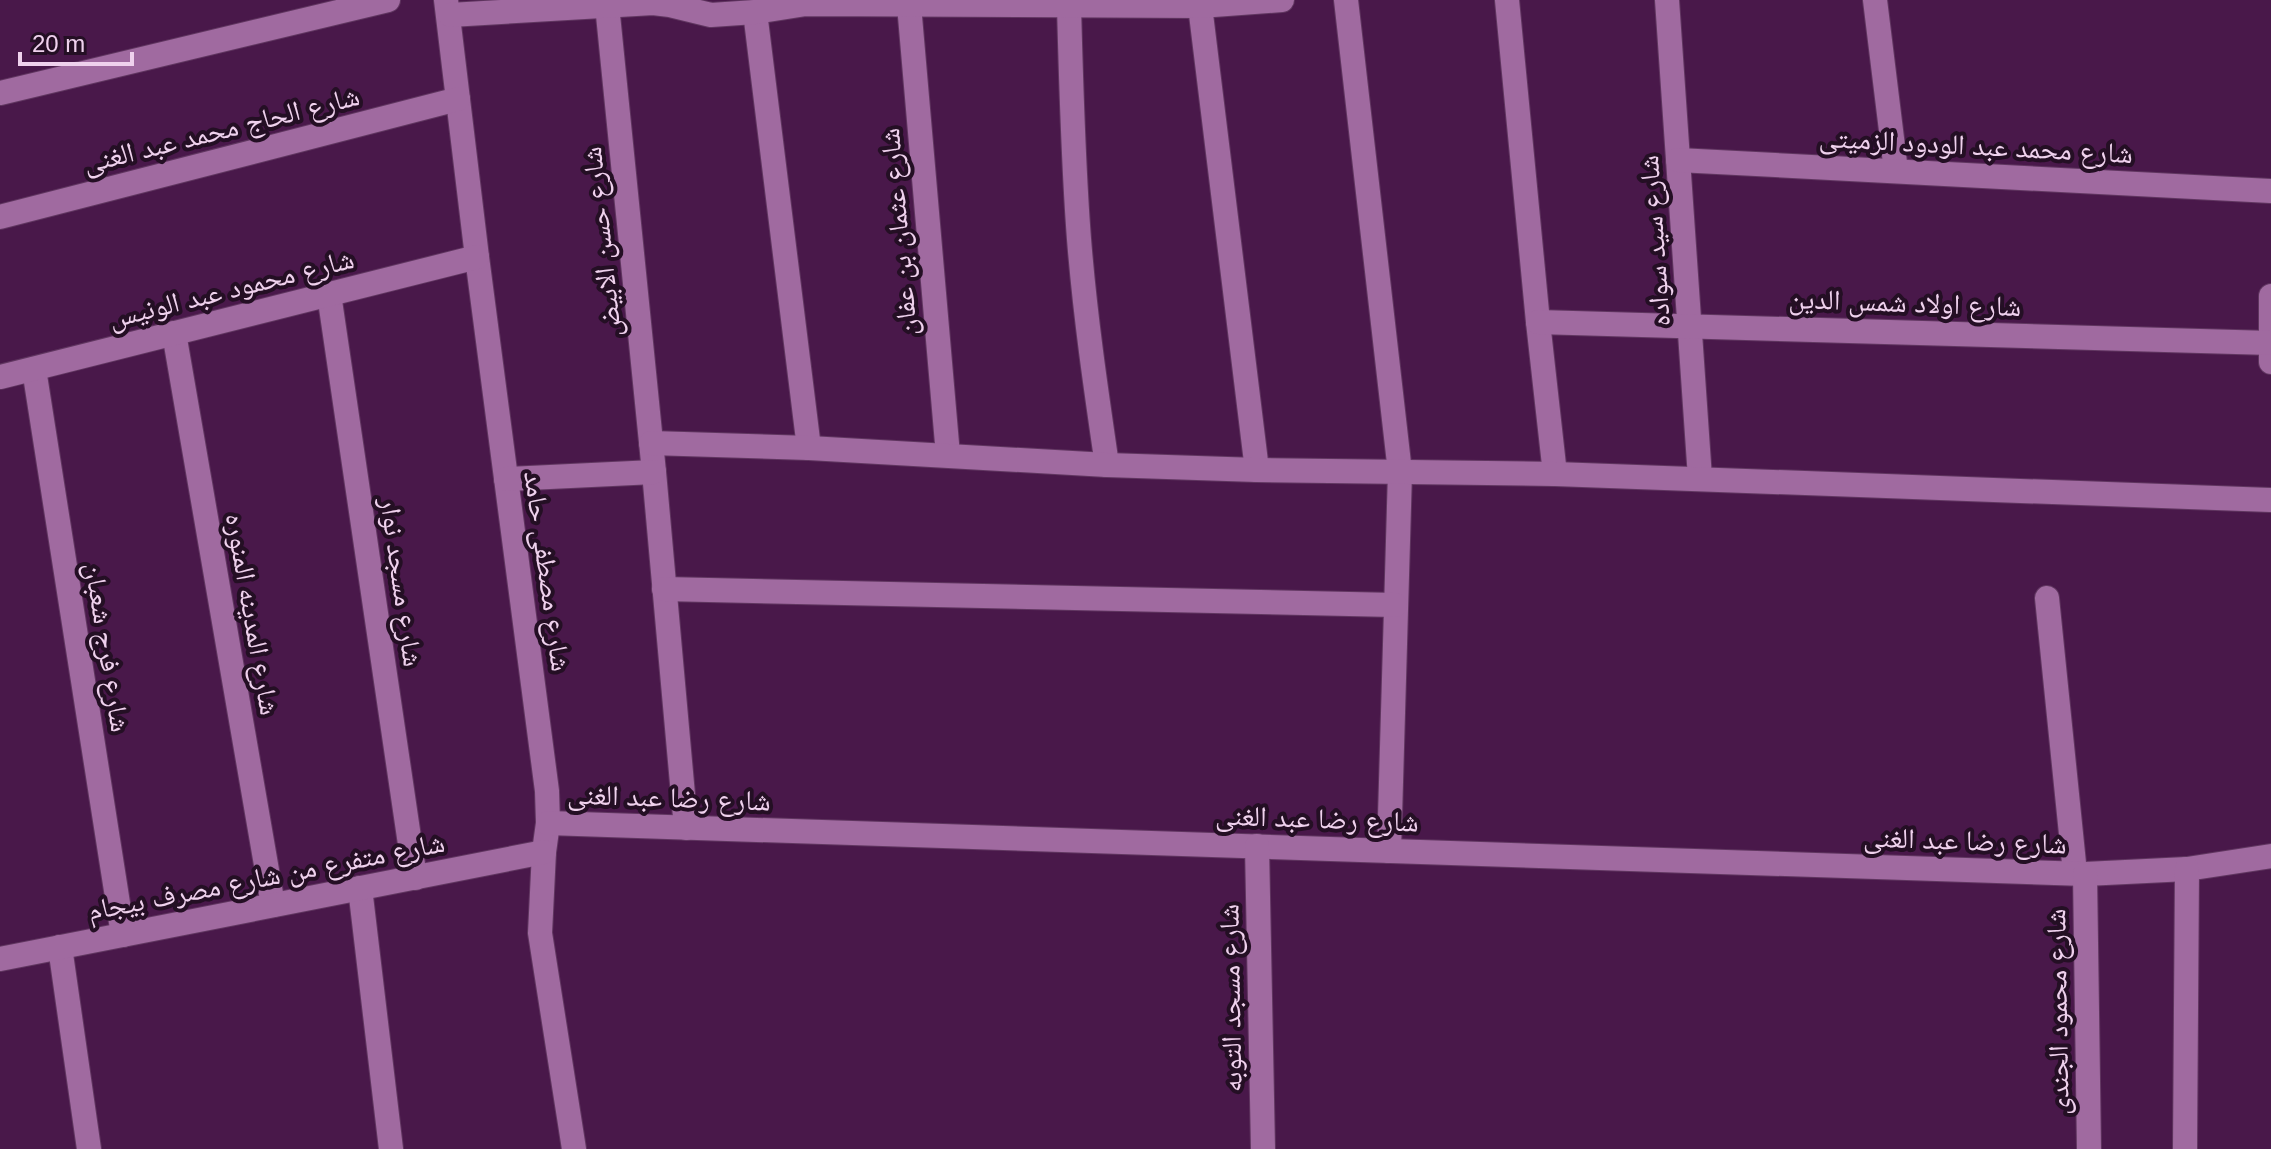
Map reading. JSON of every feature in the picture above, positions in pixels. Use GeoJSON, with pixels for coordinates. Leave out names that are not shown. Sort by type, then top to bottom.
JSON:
{"type":"FeatureCollection","features":[{"type":"Feature","properties":{"kind":"street"},"geometry":{"type":"LineString","coordinates":[[0,93],[388,0]]}},
{"type":"Feature","properties":{"kind":"street"},"geometry":{"type":"LineString","coordinates":[[448,7],[618,3],[670,5],[711,15],[755,12],[806,2],[1200,6],[1282,0]]}},
{"type":"Feature","properties":{"kind":"street"},"geometry":{"type":"LineString","coordinates":[[1346,0],[1400,472],[1389,851]]}},
{"type":"Feature","properties":{"kind":"street"},"geometry":{"type":"LineString","coordinates":[[1507,0],[1555,474]]}},
{"type":"Feature","properties":{"kind":"street","name":"شارع سيد سواده"},"geometry":{"type":"LineString","coordinates":[[1667,0],[1700,478]]}},
{"type":"Feature","properties":{"kind":"street"},"geometry":{"type":"LineString","coordinates":[[1875,0],[1896,171]]}},
{"type":"Feature","properties":{"kind":"street","name":"شارع حسن الابيض"},"geometry":{"type":"LineString","coordinates":[[618,3],[651,443],[686,828]]}},
{"type":"Feature","properties":{"kind":"street","name":"شارع عثمان بن عفان"},"geometry":{"type":"LineString","coordinates":[[894,3],[948,455]]}},
{"type":"Feature","properties":{"kind":"street"},"geometry":{"type":"LineString","coordinates":[[1069,6],[1079,241],[1091,359],[1107,465]]}},
{"type":"Feature","properties":{"kind":"street"},"geometry":{"type":"LineString","coordinates":[[1200,6],[1257,470]]}},
{"type":"Feature","properties":{"kind":"street","name":"شارع مصطفى حامد"},"geometry":{"type":"LineString","coordinates":[[448,7],[477,257],[547,791],[548,823],[540,933],[574,1149]]}},
{"type":"Feature","properties":{"kind":"street"},"geometry":{"type":"LineString","coordinates":[[755,12],[809,448]]}},
{"type":"Feature","properties":{"kind":"street","name":"شارع الحاج محمد عبد الغنى"},"geometry":{"type":"LineString","coordinates":[[0,217],[458,99]]}},
{"type":"Feature","properties":{"kind":"street","name":"شارع محمد عبد الودود الزميتى"},"geometry":{"type":"LineString","coordinates":[[1678,160],[2271,191]]}},
{"type":"Feature","properties":{"kind":"street","name":"شارع محمود عبد الونيس"},"geometry":{"type":"LineString","coordinates":[[0,377],[477,257]]}},
{"type":"Feature","properties":{"kind":"street","name":"شارع مسجد نوار"},"geometry":{"type":"LineString","coordinates":[[329,294],[415,878]]}},
{"type":"Feature","properties":{"kind":"street"},"geometry":{"type":"LineString","coordinates":[[2271,296],[2271,349]]}},
{"type":"Feature","properties":{"kind":"street","name":"شارع اولاد شمس الدين"},"geometry":{"type":"LineString","coordinates":[[1538,322],[2271,349]]}},
{"type":"Feature","properties":{"kind":"street","name":"شارع المدينه المنوره"},"geometry":{"type":"LineString","coordinates":[[174,333],[273,905]]}},
{"type":"Feature","properties":{"kind":"street","name":"شارع فرج شعبان"},"geometry":{"type":"LineString","coordinates":[[34,369],[123,935]]}},
{"type":"Feature","properties":{"kind":"street"},"geometry":{"type":"LineString","coordinates":[[651,443],[809,448],[1107,465],[1700,478],[2271,500]]}},
{"type":"Feature","properties":{"kind":"street"},"geometry":{"type":"LineString","coordinates":[[506,479],[654,472]]}},
{"type":"Feature","properties":{"kind":"street"},"geometry":{"type":"LineString","coordinates":[[664,589],[1395,605]]}},
{"type":"Feature","properties":{"kind":"street","name":"شارع محمود الجندى"},"geometry":{"type":"LineString","coordinates":[[2047,598],[2080,874],[2089,1149]]}},
{"type":"Feature","properties":{"kind":"street","name":"شارع رضا عبد الغنى"},"geometry":{"type":"LineString","coordinates":[[548,823],[2080,874],[2187,869],[2271,856]]}},
{"type":"Feature","properties":{"kind":"street","name":"شارع مسجد التوبه"},"geometry":{"type":"LineString","coordinates":[[1257,846],[1263,1149]]}},
{"type":"Feature","properties":{"kind":"street","name":"شارع متفرع من شارع مصرف بيجام"},"geometry":{"type":"LineString","coordinates":[[0,959],[544,852]]}},
{"type":"Feature","properties":{"kind":"street"},"geometry":{"type":"LineString","coordinates":[[2185,1149],[2187,869]]}},
{"type":"Feature","properties":{"kind":"street"},"geometry":{"type":"LineString","coordinates":[[360,888],[391,1149]]}},
{"type":"Feature","properties":{"kind":"street"},"geometry":{"type":"LineString","coordinates":[[60,947],[89,1149]]}}]}
